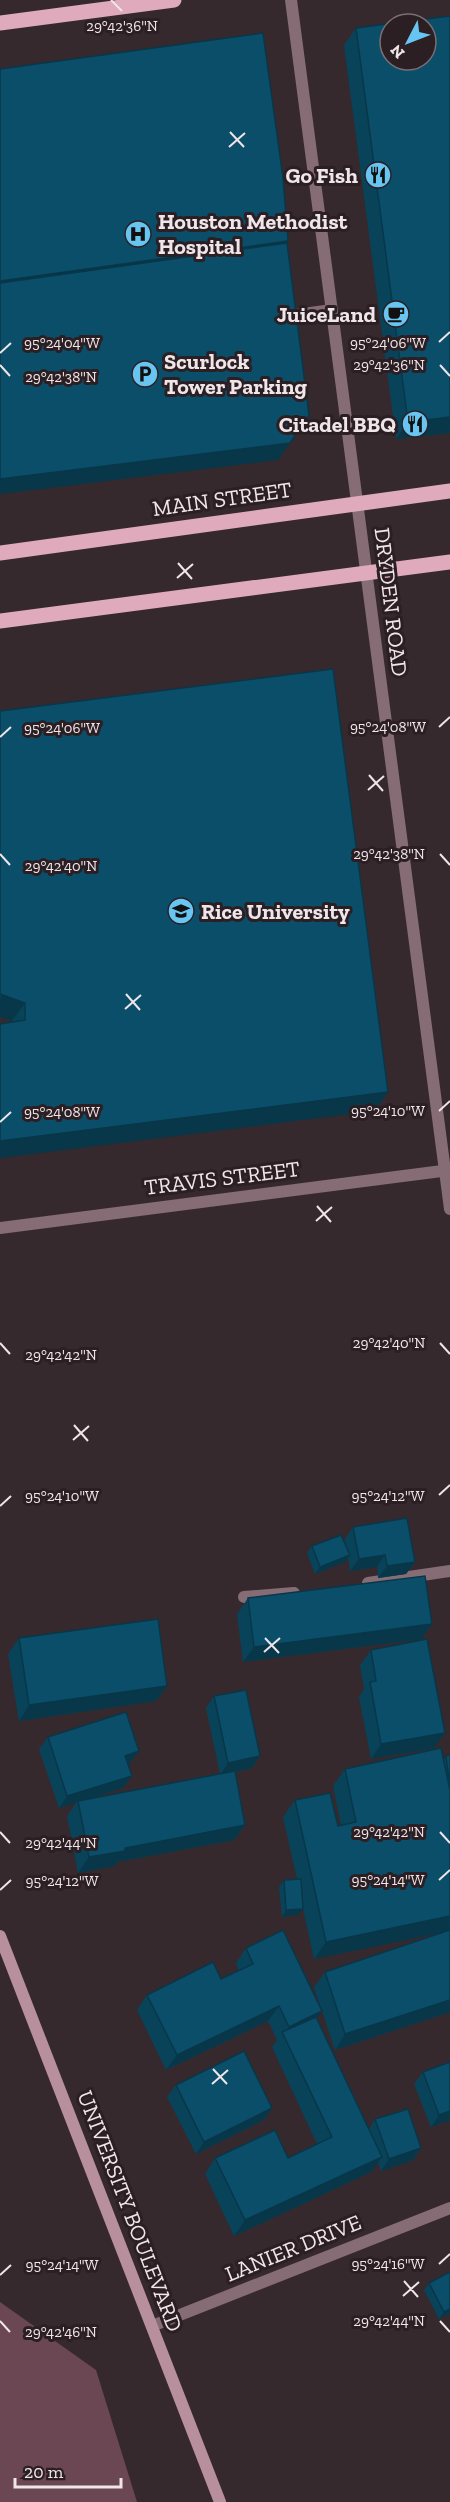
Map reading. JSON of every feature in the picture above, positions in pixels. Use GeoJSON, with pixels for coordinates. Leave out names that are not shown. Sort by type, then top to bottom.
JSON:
{"type":"FeatureCollection","features":[{"type":"Feature","properties":{"kind":"main road"},"geometry":{"type":"LineString","coordinates":[[0,22],[174,0]]}},
{"type":"Feature","properties":{"kind":"main road","name":"MAIN STREET"},"geometry":{"type":"LineString","coordinates":[[0,553],[450,491]]}},
{"type":"Feature","properties":{"kind":"main road"},"geometry":{"type":"LineString","coordinates":[[0,621],[450,562]]}},
{"type":"Feature","properties":{"kind":"main road","name":"UNIVERSITY BOULEVARD"},"geometry":{"type":"LineString","coordinates":[[0,1936],[220,2502]]}},
{"type":"Feature","properties":{"kind":"street","name":"DRYDEN ROAD"},"geometry":{"type":"LineString","coordinates":[[291,0],[356,503],[448,1170],[450,1209]]}},
{"type":"Feature","properties":{"kind":"street"},"geometry":{"type":"LineString","coordinates":[[282,317],[332,310]]}},
{"type":"Feature","properties":{"kind":"street","name":"TRAVIS STREET"},"geometry":{"type":"LineString","coordinates":[[0,1228],[448,1170]]}},
{"type":"Feature","properties":{"kind":"street"},"geometry":{"type":"LineString","coordinates":[[358,1585],[450,1571]]}},
{"type":"Feature","properties":{"kind":"street"},"geometry":{"type":"LineString","coordinates":[[244,1597],[312,1592]]}},
{"type":"Feature","properties":{"kind":"street","name":"LANIER DRIVE"},"geometry":{"type":"LineString","coordinates":[[152,2326],[450,2208]]}},
{"type":"Feature","properties":{"kind":"shaded area"},"geometry":{"type":"Polygon","coordinates":[[[0,2302],[96,2370],[137,2502],[0,2502],[0,2302]]]}},
{"type":"Feature","properties":{"kind":"building"},"geometry":{"type":"Polygon","coordinates":[[[450,16],[450,417],[408,422],[356,28],[378,25],[378,72],[438,72],[438,18],[450,16]]]}},
{"type":"Feature","properties":{"kind":"building"},"geometry":{"type":"Polygon","coordinates":[[[263,33],[283,178],[288,241],[0,281],[0,69],[263,33]]]}},
{"type":"Feature","properties":{"kind":"building","name":"Scurlock Tower Parking"},"geometry":{"type":"Polygon","coordinates":[[[287,243],[309,415],[290,443],[0,479],[0,283],[287,243]]]}},
{"type":"Feature","properties":{"kind":"building","name":"Rice University"},"geometry":{"type":"Polygon","coordinates":[[[333,669],[388,1092],[0,1141],[0,1024],[25,1020],[25,1003],[0,994],[0,711],[333,669]]]}},
{"type":"Feature","properties":{"kind":"building"},"geometry":{"type":"Polygon","coordinates":[[[407,1518],[415,1562],[387,1566],[385,1555],[359,1559],[353,1527],[407,1518]]]}},
{"type":"Feature","properties":{"kind":"building"},"geometry":{"type":"Polygon","coordinates":[[[341,1535],[350,1555],[320,1567],[312,1546],[341,1535]]]}},
{"type":"Feature","properties":{"kind":"building"},"geometry":{"type":"Polygon","coordinates":[[[425,1576],[432,1624],[254,1647],[248,1598],[425,1576]]]}},
{"type":"Feature","properties":{"kind":"building"},"geometry":{"type":"Polygon","coordinates":[[[158,1619],[167,1686],[29,1705],[19,1638],[158,1619]]]}},
{"type":"Feature","properties":{"kind":"building"},"geometry":{"type":"Polygon","coordinates":[[[427,1639],[445,1733],[381,1744],[370,1682],[376,1681],[371,1650],[427,1639]]]}},
{"type":"Feature","properties":{"kind":"building"},"geometry":{"type":"Polygon","coordinates":[[[246,1690],[260,1756],[228,1763],[214,1696],[246,1690]]]}},
{"type":"Feature","properties":{"kind":"building"},"geometry":{"type":"Polygon","coordinates":[[[126,1712],[139,1751],[125,1756],[132,1776],[67,1796],[48,1737],[126,1712]]]}},
{"type":"Feature","properties":{"kind":"building"},"geometry":{"type":"Polygon","coordinates":[[[441,1748],[450,1790],[450,1916],[326,1942],[295,1800],[330,1793],[338,1826],[356,1822],[345,1769],[441,1748]]]}},
{"type":"Feature","properties":{"kind":"building"},"geometry":{"type":"Polygon","coordinates":[[[450,1755],[450,1787],[446,1756],[450,1755]]]}},
{"type":"Feature","properties":{"kind":"building"},"geometry":{"type":"Polygon","coordinates":[[[235,1771],[245,1825],[89,1857],[78,1801],[235,1771]]]}},
{"type":"Feature","properties":{"kind":"building"},"geometry":{"type":"Polygon","coordinates":[[[301,1879],[303,1909],[286,1910],[284,1880],[301,1879]]]}},
{"type":"Feature","properties":{"kind":"building"},"geometry":{"type":"Polygon","coordinates":[[[283,1930],[322,2011],[289,2027],[279,2006],[177,2055],[147,1995],[213,1962],[221,1979],[253,1964],[246,1948],[283,1930]]]}},
{"type":"Feature","properties":{"kind":"building"},"geometry":{"type":"Polygon","coordinates":[[[450,1930],[450,2000],[345,2034],[325,1972],[450,1930]]]}},
{"type":"Feature","properties":{"kind":"building"},"geometry":{"type":"Polygon","coordinates":[[[316,2017],[382,2157],[245,2220],[215,2158],[275,2130],[288,2158],[332,2137],[282,2032],[316,2017]]]}},
{"type":"Feature","properties":{"kind":"building"},"geometry":{"type":"Polygon","coordinates":[[[244,2051],[272,2108],[204,2142],[176,2085],[244,2051]]]}},
{"type":"Feature","properties":{"kind":"building"},"geometry":{"type":"Polygon","coordinates":[[[450,2062],[450,2111],[439,2115],[423,2072],[450,2062]]]}},
{"type":"Feature","properties":{"kind":"building"},"geometry":{"type":"Polygon","coordinates":[[[408,2109],[421,2148],[389,2159],[375,2119],[408,2109]]]}},
{"type":"Feature","properties":{"kind":"building"},"geometry":{"type":"Polygon","coordinates":[[[450,2272],[450,2309],[444,2312],[429,2283],[450,2272]]]}},
{"type":"Feature","properties":{"kind":"place","name":"Go Fish"},"geometry":{"type":"Point","coordinates":[378,175]}},
{"type":"Feature","properties":{"kind":"place","name":"Houston Methodist Hospital"},"geometry":{"type":"Point","coordinates":[138,234]}},
{"type":"Feature","properties":{"kind":"place","name":"JuiceLand"},"geometry":{"type":"Point","coordinates":[396,314]}},
{"type":"Feature","properties":{"kind":"place","name":"Scurlock Tower Parking"},"geometry":{"type":"Point","coordinates":[145,374]}},
{"type":"Feature","properties":{"kind":"place","name":"Citadel BBQ"},"geometry":{"type":"Point","coordinates":[415,424]}},
{"type":"Feature","properties":{"kind":"place","name":"Rice University"},"geometry":{"type":"Point","coordinates":[181,911]}}]}
